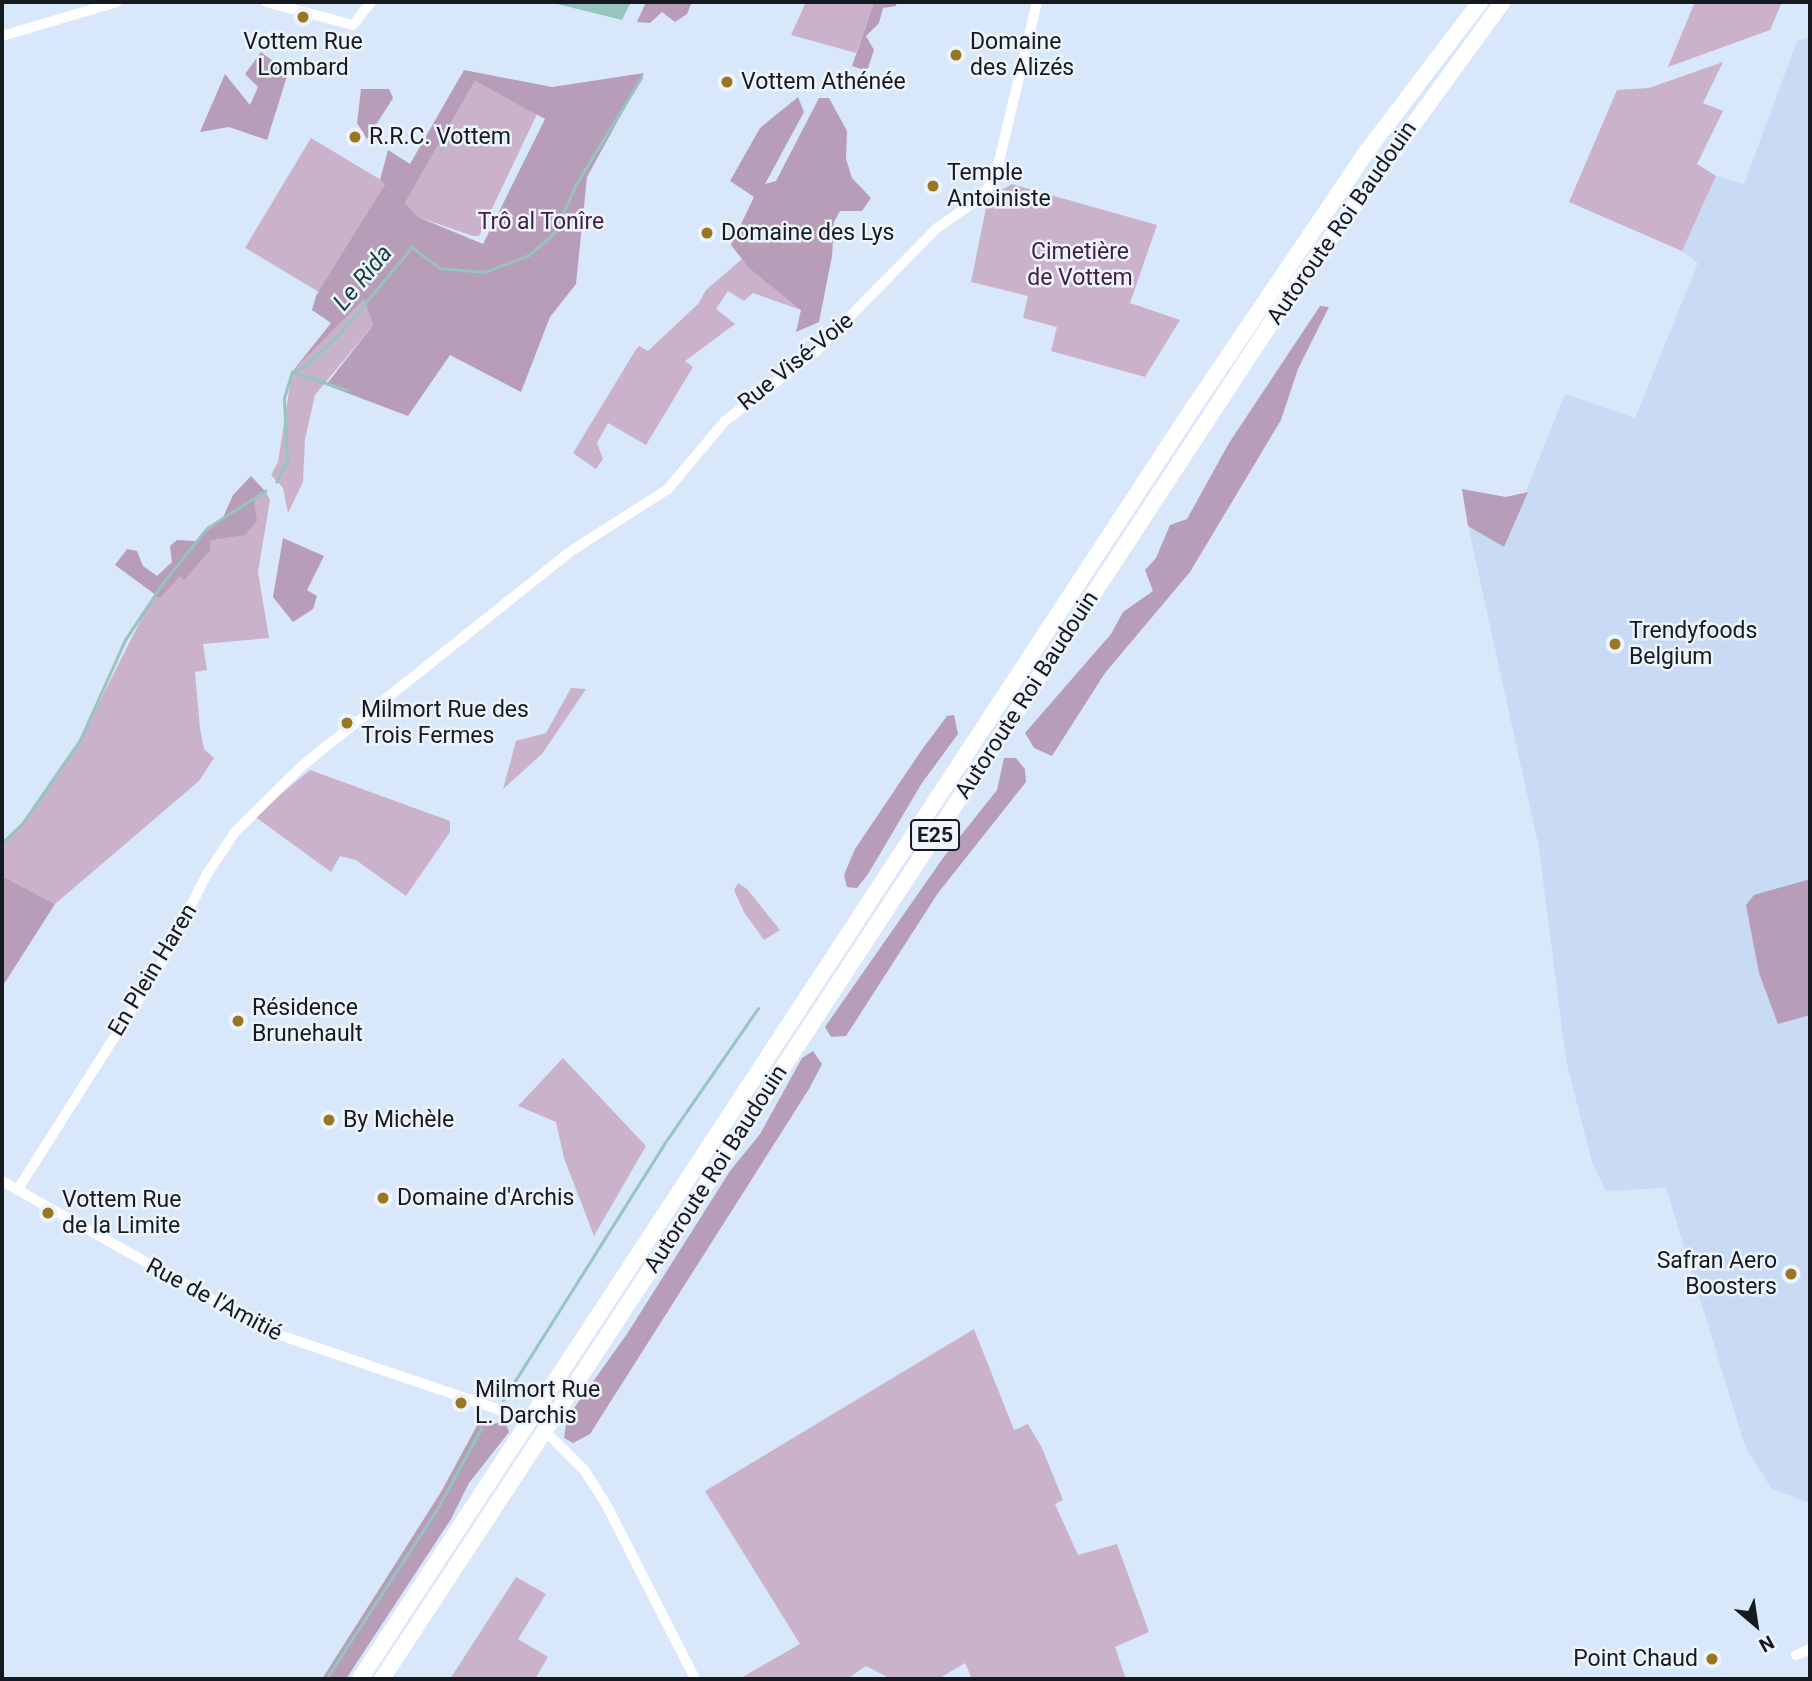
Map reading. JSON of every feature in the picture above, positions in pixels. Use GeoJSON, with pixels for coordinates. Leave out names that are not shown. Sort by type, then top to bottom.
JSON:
{"type":"FeatureCollection","features":[{"type":"Feature","properties":{"kind":"highway","name":"Autoroute Roi Baudouin"},"geometry":{"type":"LineString","coordinates":[[360,1679],[1193,408],[1364,155],[1480,2]]}},
{"type":"Feature","properties":{"kind":"highway","name":"Autoroute Roi Baudouin"},"geometry":{"type":"LineString","coordinates":[[382,1679],[1292,291],[1503,2]]}},
{"type":"Feature","properties":{"kind":"street"},"geometry":{"type":"LineString","coordinates":[[2,36],[117,2]]}},
{"type":"Feature","properties":{"kind":"street"},"geometry":{"type":"LineString","coordinates":[[266,2],[353,24],[371,2]]}},
{"type":"Feature","properties":{"kind":"street","name":"Rue Visé-Voie"},"geometry":{"type":"LineString","coordinates":[[303,765],[596,533],[668,489],[725,421],[815,352],[930,235],[980,198],[995,178],[1037,2]]}},
{"type":"Feature","properties":{"kind":"street","name":"En Plein Haren"},"geometry":{"type":"LineString","coordinates":[[18,1189],[161,964],[228,842],[303,765]]}},
{"type":"Feature","properties":{"kind":"street","name":"Rue de l'Amitié"},"geometry":{"type":"LineString","coordinates":[[2,1181],[268,1331],[520,1417]]}},
{"type":"Feature","properties":{"kind":"street"},"geometry":{"type":"LineString","coordinates":[[552,1438],[585,1471],[607,1506],[695,1679]]}},
{"type":"Feature","properties":{"kind":"street"},"geometry":{"type":"LineString","coordinates":[[1796,1655],[1810,1649]]}},
{"type":"Feature","properties":{"kind":"shaded area"},"geometry":{"type":"Polygon","coordinates":[[[549,2],[631,2],[622,20],[549,2]]]}},
{"type":"Feature","properties":{"kind":"shaded area"},"geometry":{"type":"Polygon","coordinates":[[[1810,37],[1810,1503],[1771,1488],[1745,1446],[1666,1188],[1606,1191],[1592,1162],[1566,1060],[1539,848],[1468,526],[1504,547],[1565,394],[1635,418],[1698,263],[1682,251],[1716,176],[1744,184],[1797,41],[1810,37]]]}},
{"type":"Feature","properties":{"kind":"green space"},"geometry":{"type":"Polygon","coordinates":[[[646,2],[692,2],[687,14],[675,22],[662,12],[650,23],[637,22],[646,2]]]}},
{"type":"Feature","properties":{"kind":"green space"},"geometry":{"type":"Polygon","coordinates":[[[806,2],[874,2],[856,53],[791,35],[806,2]]]}},
{"type":"Feature","properties":{"kind":"green space"},"geometry":{"type":"Polygon","coordinates":[[[874,2],[897,2],[896,6],[883,8],[879,23],[866,36],[874,50],[867,71],[852,66],[874,2]]]}},
{"type":"Feature","properties":{"kind":"green space"},"geometry":{"type":"Polygon","coordinates":[[[1695,2],[1782,2],[1770,30],[1668,67],[1695,2]]]}},
{"type":"Feature","properties":{"kind":"green space"},"geometry":{"type":"Polygon","coordinates":[[[261,52],[288,73],[267,140],[229,127],[200,132],[225,74],[250,105],[258,87],[245,74],[261,52]]]}},
{"type":"Feature","properties":{"kind":"green space"},"geometry":{"type":"Polygon","coordinates":[[[1723,62],[1703,103],[1723,111],[1697,164],[1716,176],[1682,251],[1569,202],[1617,90],[1649,88],[1723,62]]]}},
{"type":"Feature","properties":{"kind":"green space","name":"Trô al Tonîre"},"geometry":{"type":"Polygon","coordinates":[[[464,70],[552,87],[644,73],[587,177],[576,284],[550,317],[521,392],[450,355],[408,416],[326,385],[373,325],[364,299],[292,372],[331,323],[312,310],[316,296],[385,184],[380,180],[388,150],[410,164],[464,70]],[[475,81],[405,203],[418,217],[483,244],[545,119],[475,81]]]}},
{"type":"Feature","properties":{"kind":"green space"},"geometry":{"type":"Polygon","coordinates":[[[475,81],[537,114],[479,236],[418,217],[405,203],[475,81]]]}},
{"type":"Feature","properties":{"kind":"green space"},"geometry":{"type":"Polygon","coordinates":[[[361,89],[389,89],[393,98],[367,139],[357,123],[361,89]]]}},
{"type":"Feature","properties":{"kind":"green space"},"geometry":{"type":"Polygon","coordinates":[[[798,97],[804,112],[765,184],[776,181],[819,98],[829,98],[847,131],[846,159],[852,178],[871,198],[862,211],[840,211],[834,222],[832,256],[819,322],[796,332],[801,310],[749,268],[731,245],[754,197],[730,181],[760,128],[798,97]]]}},
{"type":"Feature","properties":{"kind":"green space"},"geometry":{"type":"Polygon","coordinates":[[[311,138],[386,183],[320,293],[245,248],[311,138]]]}},
{"type":"Feature","properties":{"kind":"green space","name":"Cimetière de Vottem"},"geometry":{"type":"Polygon","coordinates":[[[1012,184],[1157,225],[1130,303],[1180,320],[1145,377],[1051,351],[1057,327],[1023,318],[1028,296],[971,282],[988,198],[1012,184]]]}},
{"type":"Feature","properties":{"kind":"green space"},"geometry":{"type":"Polygon","coordinates":[[[815,196],[801,310],[753,293],[744,301],[728,291],[716,309],[735,324],[685,361],[693,367],[646,445],[608,423],[597,443],[603,459],[596,469],[573,453],[639,346],[648,351],[698,304],[706,290],[815,196]]]}},
{"type":"Feature","properties":{"kind":"green space"},"geometry":{"type":"Polygon","coordinates":[[[364,298],[373,325],[315,395],[305,439],[303,482],[288,513],[283,488],[271,475],[278,462],[292,372],[364,298]]]}},
{"type":"Feature","properties":{"kind":"green space"},"geometry":{"type":"Polygon","coordinates":[[[1320,306],[1329,307],[1298,369],[1281,420],[1190,572],[1105,673],[1052,756],[1034,748],[1025,733],[1111,634],[1123,612],[1153,591],[1145,570],[1156,558],[1170,525],[1187,519],[1229,443],[1320,306]]]}},
{"type":"Feature","properties":{"kind":"green space"},"geometry":{"type":"Polygon","coordinates":[[[251,476],[265,491],[254,499],[257,521],[245,535],[210,540],[210,550],[184,580],[180,576],[160,598],[115,565],[127,549],[137,551],[143,566],[157,576],[172,562],[170,546],[177,540],[195,541],[222,520],[233,495],[251,476]]]}},
{"type":"Feature","properties":{"kind":"green space"},"geometry":{"type":"Polygon","coordinates":[[[1462,489],[1506,497],[1528,492],[1504,547],[1468,526],[1462,489]]]}},
{"type":"Feature","properties":{"kind":"green space"},"geometry":{"type":"Polygon","coordinates":[[[265,491],[270,500],[258,572],[269,638],[203,644],[207,670],[195,672],[200,728],[204,749],[214,758],[199,781],[55,904],[2,876],[2,843],[22,824],[80,740],[149,604],[207,528],[265,491]]]}},
{"type":"Feature","properties":{"kind":"green space"},"geometry":{"type":"Polygon","coordinates":[[[283,538],[324,556],[307,590],[317,596],[313,609],[293,622],[273,597],[283,538]]]}},
{"type":"Feature","properties":{"kind":"green space"},"geometry":{"type":"Polygon","coordinates":[[[571,688],[586,689],[542,754],[503,789],[516,741],[546,733],[571,688]]]}},
{"type":"Feature","properties":{"kind":"green space"},"geometry":{"type":"Polygon","coordinates":[[[954,715],[958,734],[922,783],[868,874],[857,888],[847,887],[844,875],[855,849],[921,751],[947,716],[954,715]]]}},
{"type":"Feature","properties":{"kind":"green space"},"geometry":{"type":"Polygon","coordinates":[[[1004,758],[1016,758],[1025,769],[1026,782],[938,893],[846,1036],[831,1037],[825,1027],[943,858],[997,790],[1004,758]]]}},
{"type":"Feature","properties":{"kind":"green space"},"geometry":{"type":"Polygon","coordinates":[[[310,770],[450,821],[450,832],[406,896],[356,860],[340,856],[331,872],[254,816],[310,770]]]}},
{"type":"Feature","properties":{"kind":"green space"},"geometry":{"type":"Polygon","coordinates":[[[2,876],[55,904],[4,984],[2,983],[2,876]]]}},
{"type":"Feature","properties":{"kind":"green space"},"geometry":{"type":"Polygon","coordinates":[[[1810,879],[1810,1015],[1778,1024],[1759,973],[1746,905],[1754,895],[1810,879]]]}},
{"type":"Feature","properties":{"kind":"green space"},"geometry":{"type":"Polygon","coordinates":[[[738,883],[747,889],[780,930],[764,940],[744,912],[734,890],[738,883]]]}},
{"type":"Feature","properties":{"kind":"green space"},"geometry":{"type":"Polygon","coordinates":[[[813,1051],[822,1064],[809,1089],[590,1434],[573,1443],[564,1438],[567,1418],[627,1334],[730,1171],[760,1134],[802,1058],[813,1051]]]}},
{"type":"Feature","properties":{"kind":"green space"},"geometry":{"type":"Polygon","coordinates":[[[563,1058],[646,1146],[594,1236],[564,1158],[556,1122],[518,1106],[563,1058]]]}},
{"type":"Feature","properties":{"kind":"green space"},"geometry":{"type":"Polygon","coordinates":[[[974,1329],[1014,1430],[1028,1424],[1042,1448],[1063,1500],[1055,1504],[1078,1555],[1117,1544],[1149,1632],[1115,1647],[1126,1679],[972,1679],[965,1663],[938,1679],[891,1679],[866,1666],[847,1679],[739,1679],[800,1644],[705,1491],[974,1329]]]}},
{"type":"Feature","properties":{"kind":"green space"},"geometry":{"type":"Polygon","coordinates":[[[480,1420],[486,1426],[505,1421],[509,1432],[469,1483],[451,1519],[346,1679],[322,1679],[441,1492],[480,1420]]]}},
{"type":"Feature","properties":{"kind":"green space"},"geometry":{"type":"Polygon","coordinates":[[[516,1577],[546,1594],[518,1639],[548,1657],[535,1679],[450,1679],[516,1577]]]}},
{"type":"Feature","properties":{"kind":"waterway","name":"Le Rida"},"geometry":{"type":"LineString","coordinates":[[276,482],[287,460],[284,398],[292,372],[306,366],[341,332],[412,247],[440,268],[485,272],[529,255],[554,233],[575,186],[641,78]]}},
{"type":"Feature","properties":{"kind":"waterway"},"geometry":{"type":"LineString","coordinates":[[293,372],[347,390]]}},
{"type":"Feature","properties":{"kind":"waterway","name":"Le Rida"},"geometry":{"type":"LineString","coordinates":[[2,843],[22,824],[80,740],[125,640],[162,584],[207,528],[265,491]]}},
{"type":"Feature","properties":{"kind":"waterway"},"geometry":{"type":"LineString","coordinates":[[503,1400],[664,1144],[758,1008]]}},
{"type":"Feature","properties":{"kind":"waterway"},"geometry":{"type":"LineString","coordinates":[[326,1679],[436,1511],[481,1429]]}},
{"type":"Feature","properties":{"kind":"place","name":"Vottem Rue Lombard"},"geometry":{"type":"Point","coordinates":[303,17]}},
{"type":"Feature","properties":{"kind":"place","name":"Domaine des Alizés"},"geometry":{"type":"Point","coordinates":[956,55]}},
{"type":"Feature","properties":{"kind":"place","name":"Vottem Athénée"},"geometry":{"type":"Point","coordinates":[727,82]}},
{"type":"Feature","properties":{"kind":"place","name":"R.R.C. Vottem"},"geometry":{"type":"Point","coordinates":[355,137]}},
{"type":"Feature","properties":{"kind":"place","name":"Temple Antoiniste"},"geometry":{"type":"Point","coordinates":[933,186]}},
{"type":"Feature","properties":{"kind":"place","name":"Domaine des Lys"},"geometry":{"type":"Point","coordinates":[707,233]}},
{"type":"Feature","properties":{"kind":"place","name":"Trendyfoods Belgium"},"geometry":{"type":"Point","coordinates":[1615,644]}},
{"type":"Feature","properties":{"kind":"place","name":"Milmort Rue des Trois Fermes"},"geometry":{"type":"Point","coordinates":[347,723]}},
{"type":"Feature","properties":{"kind":"place","name":"Résidence Brunehault"},"geometry":{"type":"Point","coordinates":[238,1021]}},
{"type":"Feature","properties":{"kind":"place","name":"By Michèle"},"geometry":{"type":"Point","coordinates":[329,1120]}},
{"type":"Feature","properties":{"kind":"place","name":"Domaine d'Archis"},"geometry":{"type":"Point","coordinates":[383,1198]}},
{"type":"Feature","properties":{"kind":"place","name":"Vottem Rue de la Limite"},"geometry":{"type":"Point","coordinates":[48,1213]}},
{"type":"Feature","properties":{"kind":"place","name":"Safran Aero Boosters"},"geometry":{"type":"Point","coordinates":[1791,1274]}},
{"type":"Feature","properties":{"kind":"place","name":"Milmort Rue L. Darchis"},"geometry":{"type":"Point","coordinates":[461,1403]}},
{"type":"Feature","properties":{"kind":"place","name":"Point Chaud"},"geometry":{"type":"Point","coordinates":[1712,1659]}}]}
